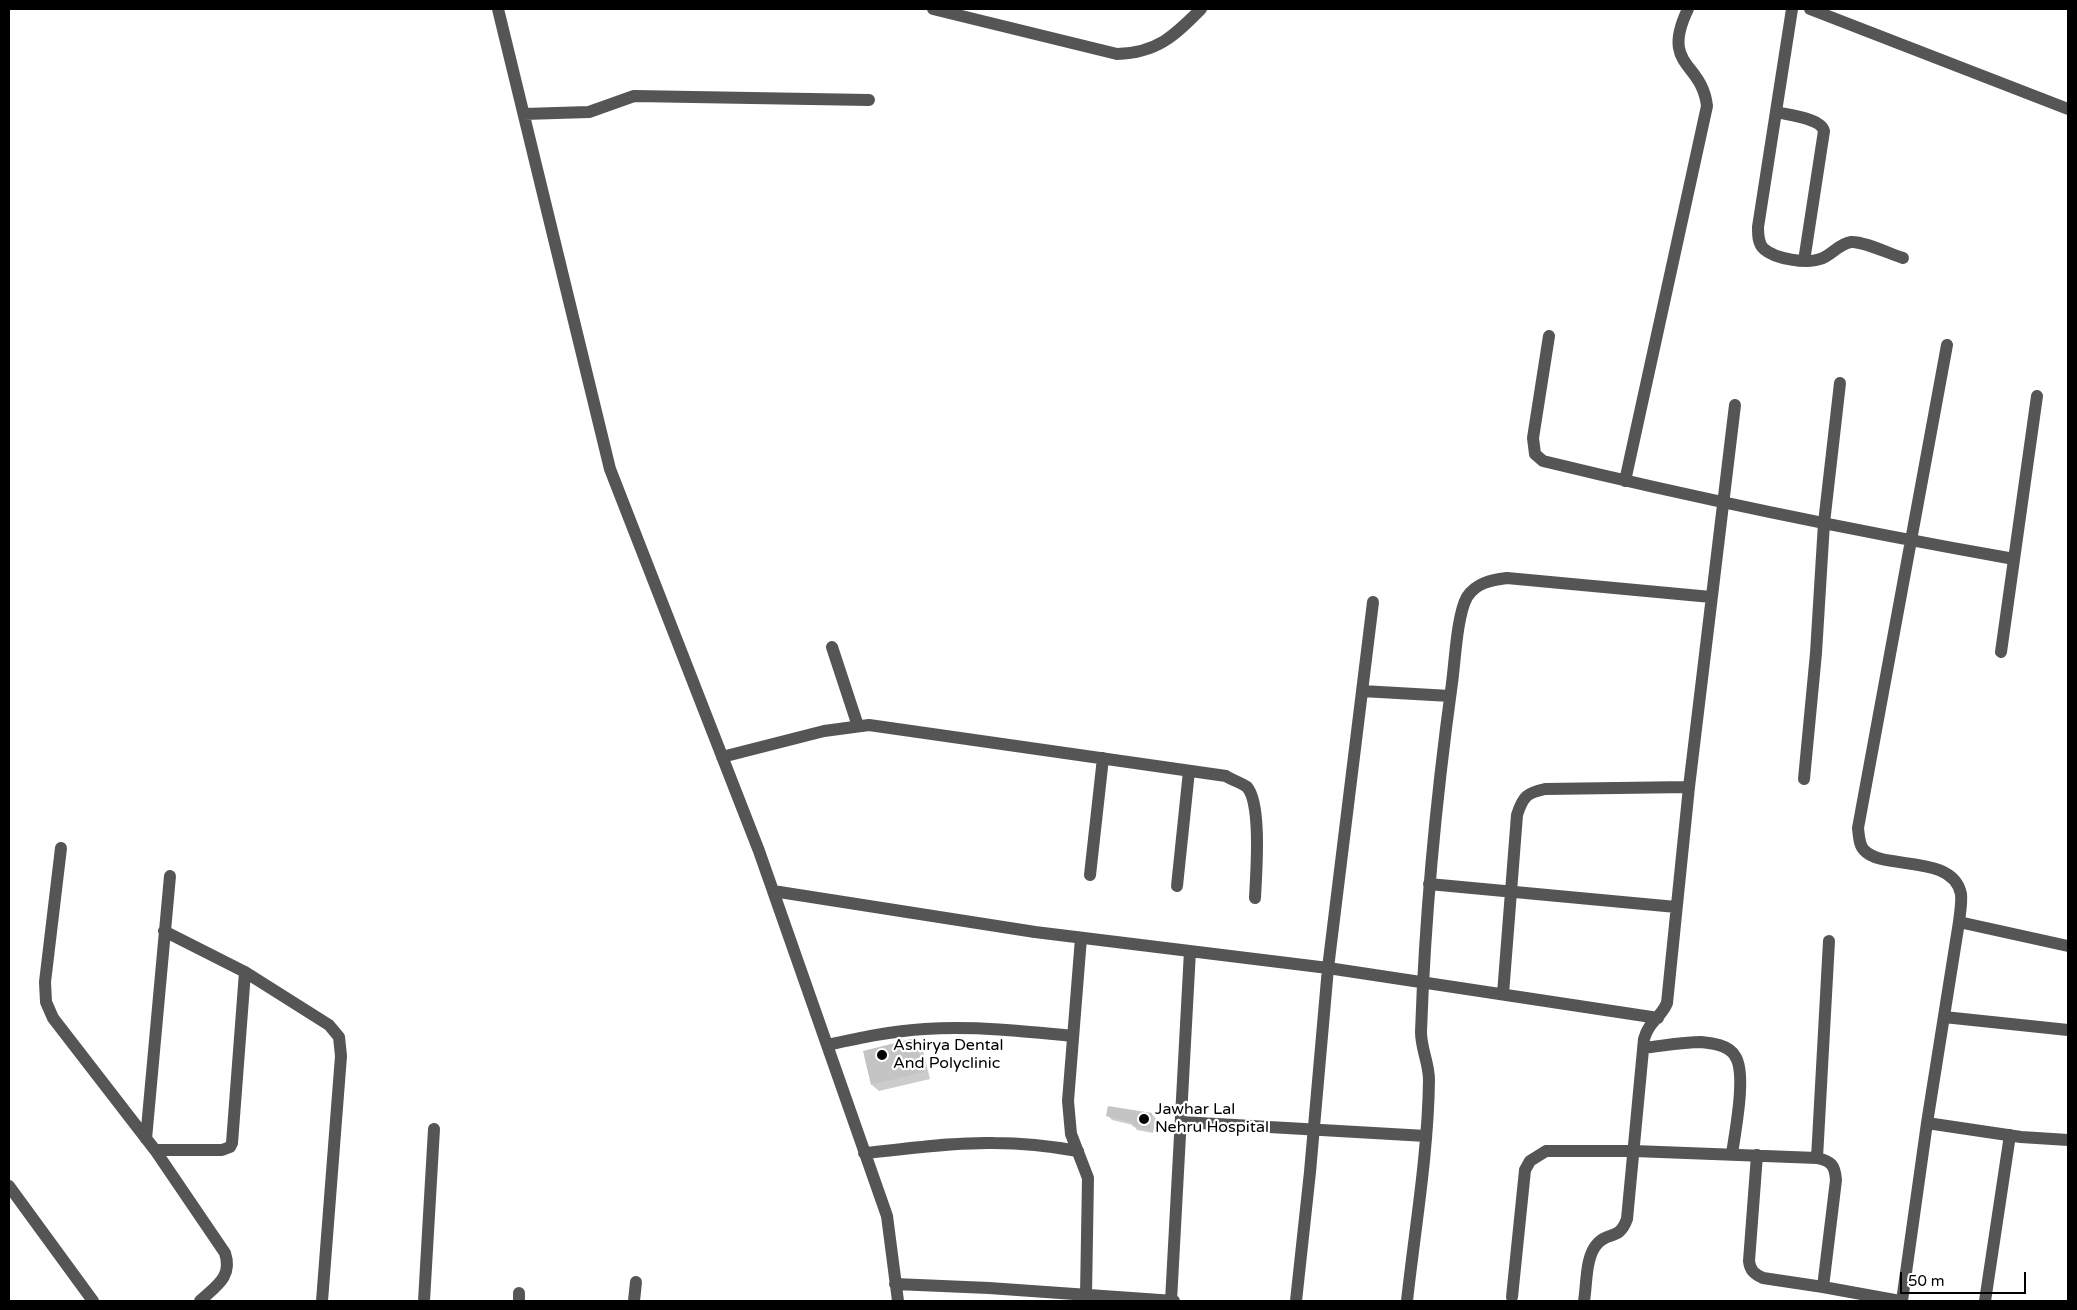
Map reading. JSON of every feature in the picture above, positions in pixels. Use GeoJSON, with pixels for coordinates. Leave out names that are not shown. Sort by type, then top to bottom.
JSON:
{"type":"FeatureCollection","features":[{"type":"Feature","properties":{"kind":"street"},"geometry":{"type":"LineString","coordinates":[[498,9],[610,469],[773,891],[887,1216],[898,1301]]}},
{"type":"Feature","properties":{"kind":"street"},"geometry":{"type":"LineString","coordinates":[[941,10],[1117,54],[1135,54],[1164,43],[1201,9]]}},
{"type":"Feature","properties":{"kind":"street"},"geometry":{"type":"LineString","coordinates":[[1625,481],[1708,106],[1701,83],[1688,68],[1680,54],[1679,32],[1688,9]]}},
{"type":"Feature","properties":{"kind":"street"},"geometry":{"type":"LineString","coordinates":[[1792,9],[1758,237],[1764,249],[1772,254],[1804,261],[1819,260],[1841,245],[1853,242],[1903,258]]}},
{"type":"Feature","properties":{"kind":"street"},"geometry":{"type":"LineString","coordinates":[[1810,9],[2068,109]]}},
{"type":"Feature","properties":{"kind":"street"},"geometry":{"type":"LineString","coordinates":[[524,114],[589,112],[627,97],[640,95],[868,100]]}},
{"type":"Feature","properties":{"kind":"street"},"geometry":{"type":"LineString","coordinates":[[1776,112],[1818,122],[1824,127],[1804,261]]}},
{"type":"Feature","properties":{"kind":"street"},"geometry":{"type":"LineString","coordinates":[[1549,336],[1533,438],[1534,454],[1543,461],[1625,481],[1824,524],[2014,559]]}},
{"type":"Feature","properties":{"kind":"street"},"geometry":{"type":"LineString","coordinates":[[1757,1155],[1751,1270],[1763,1278],[1901,1301],[1959,922],[1961,894],[1955,880],[1943,872],[1924,866],[1872,856],[1864,850],[1858,828],[1947,345]]}},
{"type":"Feature","properties":{"kind":"street"},"geometry":{"type":"LineString","coordinates":[[1804,779],[1816,654],[1824,524],[1840,383]]}},
{"type":"Feature","properties":{"kind":"street"},"geometry":{"type":"LineString","coordinates":[[2001,652],[2037,396]]}},
{"type":"Feature","properties":{"kind":"street"},"geometry":{"type":"LineString","coordinates":[[1584,1301],[1593,1250],[1602,1239],[1620,1232],[1628,1219],[1643,1048],[1647,1029],[1663,1012],[1666,1003],[1722,501],[1735,405]]}},
{"type":"Feature","properties":{"kind":"street"},"geometry":{"type":"LineString","coordinates":[[1407,1301],[1426,1136],[1429,1065],[1421,1044],[1422,982],[1437,790],[1462,613],[1467,598],[1482,583],[1507,578],[1711,597]]}},
{"type":"Feature","properties":{"kind":"street"},"geometry":{"type":"LineString","coordinates":[[1296,1301],[1310,1172],[1328,968],[1373,602]]}},
{"type":"Feature","properties":{"kind":"street"},"geometry":{"type":"LineString","coordinates":[[832,647],[858,726]]}},
{"type":"Feature","properties":{"kind":"street"},"geometry":{"type":"LineString","coordinates":[[1362,691],[1450,696]]}},
{"type":"Feature","properties":{"kind":"street"},"geometry":{"type":"LineString","coordinates":[[722,756],[824,731],[869,725],[1226,776],[1247,788],[1253,800],[1256,820],[1255,898]]}},
{"type":"Feature","properties":{"kind":"street"},"geometry":{"type":"LineString","coordinates":[[1090,875],[1103,758]]}},
{"type":"Feature","properties":{"kind":"street"},"geometry":{"type":"LineString","coordinates":[[1176,886],[1188,771]]}},
{"type":"Feature","properties":{"kind":"street"},"geometry":{"type":"LineString","coordinates":[[1503,994],[1517,814],[1521,802],[1526,796],[1534,791],[1546,789],[1689,787]]}},
{"type":"Feature","properties":{"kind":"street"},"geometry":{"type":"LineString","coordinates":[[61,848],[45,982],[46,1002],[53,1018],[146,1139],[225,1253],[228,1263],[224,1278],[200,1301]]}},
{"type":"Feature","properties":{"kind":"street"},"geometry":{"type":"LineString","coordinates":[[146,1139],[170,876]]}},
{"type":"Feature","properties":{"kind":"street"},"geometry":{"type":"LineString","coordinates":[[1430,884],[1511,890],[1676,907]]}},
{"type":"Feature","properties":{"kind":"street"},"geometry":{"type":"LineString","coordinates":[[773,891],[1082,938],[1328,968],[1658,1018]]}},
{"type":"Feature","properties":{"kind":"street"},"geometry":{"type":"LineString","coordinates":[[1959,922],[2068,946]]}},
{"type":"Feature","properties":{"kind":"street"},"geometry":{"type":"LineString","coordinates":[[164,930],[245,972],[330,1025],[336,1032],[341,1044],[322,1301]]}},
{"type":"Feature","properties":{"kind":"street"},"geometry":{"type":"LineString","coordinates":[[1082,938],[1068,1101],[1071,1134],[1088,1178],[1086,1295]]}},
{"type":"Feature","properties":{"kind":"street"},"geometry":{"type":"LineString","coordinates":[[1817,1158],[1829,941]]}},
{"type":"Feature","properties":{"kind":"street"},"geometry":{"type":"LineString","coordinates":[[896,1284],[989,1288],[1172,1301],[1190,951]]}},
{"type":"Feature","properties":{"kind":"street"},"geometry":{"type":"LineString","coordinates":[[154,1150],[222,1150],[230,1147],[232,1143],[245,972]]}},
{"type":"Feature","properties":{"kind":"street"},"geometry":{"type":"LineString","coordinates":[[1944,1017],[2068,1030]]}},
{"type":"Feature","properties":{"kind":"street"},"geometry":{"type":"LineString","coordinates":[[827,1045],[870,1035],[924,1029],[975,1028],[1073,1036]]}},
{"type":"Feature","properties":{"kind":"street"},"geometry":{"type":"LineString","coordinates":[[1643,1048],[1700,1042],[1716,1044],[1731,1050],[1736,1056],[1741,1079],[1732,1154]]}},
{"type":"Feature","properties":{"kind":"street"},"geometry":{"type":"LineString","coordinates":[[1182,1122],[1426,1136]]}},
{"type":"Feature","properties":{"kind":"street"},"geometry":{"type":"LineString","coordinates":[[1927,1123],[2010,1136],[2068,1140]]}},
{"type":"Feature","properties":{"kind":"street"},"geometry":{"type":"LineString","coordinates":[[424,1301],[434,1129]]}},
{"type":"Feature","properties":{"kind":"street"},"geometry":{"type":"LineString","coordinates":[[1985,1301],[2010,1136]]}},
{"type":"Feature","properties":{"kind":"street"},"geometry":{"type":"LineString","coordinates":[[864,1153],[944,1145],[994,1143],[1040,1144],[1078,1151]]}},
{"type":"Feature","properties":{"kind":"street"},"geometry":{"type":"LineString","coordinates":[[1512,1297],[1525,1170],[1530,1161],[1546,1151],[1634,1150],[1757,1155],[1817,1158],[1832,1163],[1836,1180],[1823,1287]]}},
{"type":"Feature","properties":{"kind":"street"},"geometry":{"type":"LineString","coordinates":[[9,1186],[92,1301]]}},
{"type":"Feature","properties":{"kind":"street"},"geometry":{"type":"LineString","coordinates":[[634,1301],[636,1282]]}},
{"type":"Feature","properties":{"kind":"building"},"geometry":{"type":"Polygon","coordinates":[[[915,1038],[924,1072],[871,1085],[863,1051],[915,1038]]]}},
{"type":"Feature","properties":{"kind":"building"},"geometry":{"type":"Polygon","coordinates":[[[1108,1106],[1152,1113],[1150,1129],[1132,1126],[1133,1123],[1106,1116],[1108,1106]]]}},
{"type":"Feature","properties":{"kind":"place","name":"Ashirya Dental And Polyclinic"},"geometry":{"type":"Point","coordinates":[882,1055]}},
{"type":"Feature","properties":{"kind":"place","name":"Jawhar Lal Nehru Hospital"},"geometry":{"type":"Point","coordinates":[1144,1119]}}]}
